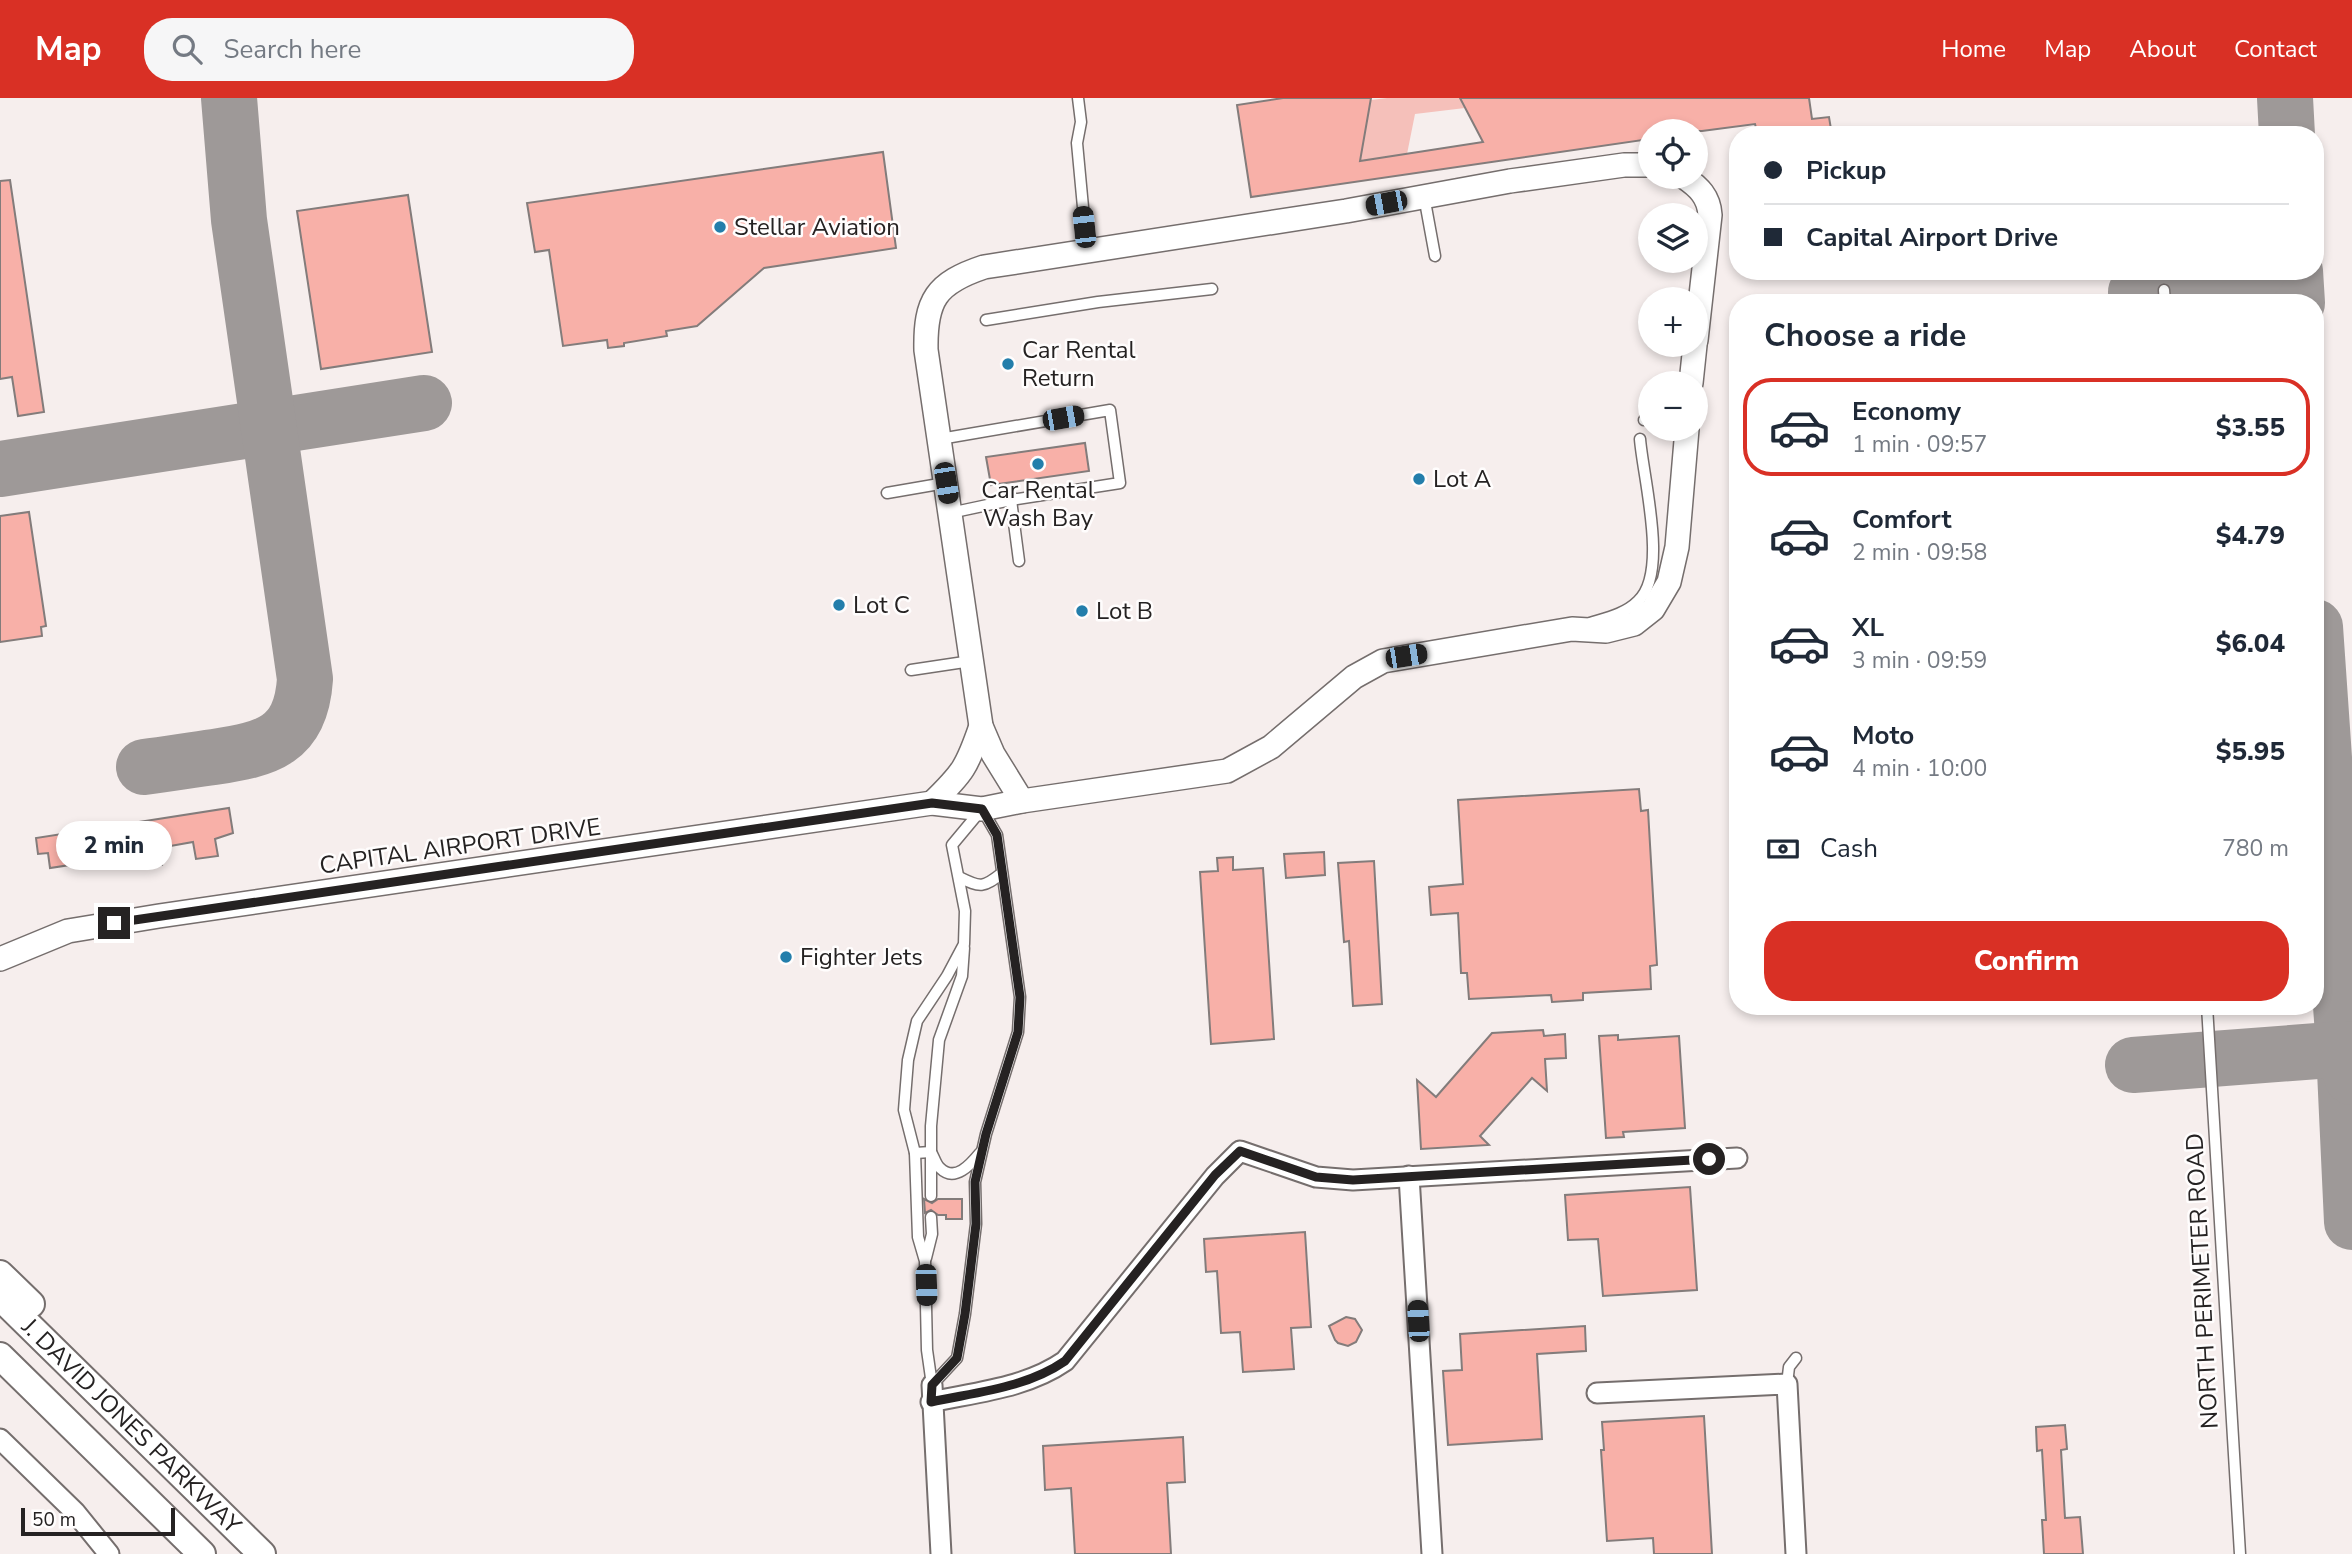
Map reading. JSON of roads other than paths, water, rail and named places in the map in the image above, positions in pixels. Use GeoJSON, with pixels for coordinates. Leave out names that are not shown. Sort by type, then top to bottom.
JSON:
{"type":"FeatureCollection","features":[{"type":"Feature","properties":{"kind":"main road"},"geometry":{"type":"LineString","coordinates":[[0,1274],[43,1318],[68,1362]]}},
{"type":"Feature","properties":{"kind":"main road","name":"J. DAVID JONES PARKWAY"},"geometry":{"type":"LineString","coordinates":[[0,1297],[262,1554]]}},
{"type":"Feature","properties":{"kind":"main road","name":"J. DAVID JONES PARKWAY"},"geometry":{"type":"LineString","coordinates":[[0,1356],[202,1554]]}},
{"type":"Feature","properties":{"kind":"street"},"geometry":{"type":"LineString","coordinates":[[1022,801],[993,754],[981,726],[926,350],[927,315],[936,296],[948,283],[963,274],[984,267],[1424,196],[1638,165]]}},
{"type":"Feature","properties":{"kind":"street"},"geometry":{"type":"LineString","coordinates":[[1690,364],[1710,215],[1704,194],[1698,189]]}},
{"type":"Feature","properties":{"kind":"street","name":"CAPITAL AIRPORT DRIVE"},"geometry":{"type":"LineString","coordinates":[[0,959],[68,931],[159,916],[932,803],[982,809],[1227,771],[1271,747],[1354,677],[1383,661],[1572,629],[1606,631],[1634,624],[1653,609],[1669,582],[1677,547],[1686,441]]}},
{"type":"Feature","properties":{"kind":"street"},"geometry":{"type":"LineString","coordinates":[[932,803],[970,761],[981,726]]}},
{"type":"Feature","properties":{"kind":"street"},"geometry":{"type":"LineString","coordinates":[[941,1554],[931,1393],[1026,1382],[1048,1373],[1065,1361],[1215,1175],[1240,1151],[1316,1177],[1353,1180],[1737,1158]]}},
{"type":"Feature","properties":{"kind":"street"},"geometry":{"type":"LineString","coordinates":[[1409,1177],[1432,1554]]}},
{"type":"Feature","properties":{"kind":"street"},"geometry":{"type":"LineString","coordinates":[[1597,1393],[1787,1384],[1796,1554]]}},
{"type":"Feature","properties":{"kind":"street"},"geometry":{"type":"LineString","coordinates":[[0,1439],[75,1512],[108,1554]]}},
{"type":"Feature","properties":{"kind":"lane"},"geometry":{"type":"LineString","coordinates":[[1078,98],[1081,122],[1077,143],[1087,250]]}},
{"type":"Feature","properties":{"kind":"lane"},"geometry":{"type":"LineString","coordinates":[[1424,196],[1435,256]]}},
{"type":"Feature","properties":{"kind":"lane"},"geometry":{"type":"LineString","coordinates":[[985,320],[1098,302],[1212,289]]}},
{"type":"Feature","properties":{"kind":"lane"},"geometry":{"type":"LineString","coordinates":[[2164,289],[2164,294]]}},
{"type":"Feature","properties":{"kind":"lane"},"geometry":{"type":"LineString","coordinates":[[940,439],[1110,410],[1120,483],[1011,500],[950,513]]}},
{"type":"Feature","properties":{"kind":"lane"},"geometry":{"type":"LineString","coordinates":[[1572,629],[1628,610],[1647,591],[1653,552],[1640,441]]}},
{"type":"Feature","properties":{"kind":"lane"},"geometry":{"type":"LineString","coordinates":[[887,493],[946,483]]}},
{"type":"Feature","properties":{"kind":"lane"},"geometry":{"type":"LineString","coordinates":[[1011,500],[1019,561]]}},
{"type":"Feature","properties":{"kind":"lane"},"geometry":{"type":"LineString","coordinates":[[911,670],[971,661]]}},
{"type":"Feature","properties":{"kind":"lane"},"geometry":{"type":"LineString","coordinates":[[931,1196],[931,1126],[939,1040],[962,976],[964,944],[965,918],[952,845],[982,809],[997,835],[1020,997],[1018,1032],[975,1182],[976,1224],[957,1358],[931,1393]]}},
{"type":"Feature","properties":{"kind":"lane"},"geometry":{"type":"LineString","coordinates":[[959,877],[983,886],[1002,873]]}},
{"type":"Feature","properties":{"kind":"lane"},"geometry":{"type":"LineString","coordinates":[[925,1261],[918,1237],[915,1153],[904,1110],[908,1060],[917,1021],[947,976],[964,944]]}},
{"type":"Feature","properties":{"kind":"lane","name":"NORTH PERIMETER ROAD"},"geometry":{"type":"LineString","coordinates":[[2208,1015],[2240,1554]]}},
{"type":"Feature","properties":{"kind":"lane"},"geometry":{"type":"LineString","coordinates":[[931,1152],[940,1169],[950,1173],[963,1171],[982,1150]]}},
{"type":"Feature","properties":{"kind":"lane"},"geometry":{"type":"LineString","coordinates":[[915,1153],[931,1152]]}},
{"type":"Feature","properties":{"kind":"lane"},"geometry":{"type":"LineString","coordinates":[[931,1217],[932,1234],[925,1261],[926,1350],[931,1393]]}},
{"type":"Feature","properties":{"kind":"lane"},"geometry":{"type":"LineString","coordinates":[[1787,1384],[1789,1367],[1796,1358]]}},
{"type":"Feature","properties":{"kind":"place","name":"Stellar Aviation"},"geometry":{"type":"Point","coordinates":[720,227]}},
{"type":"Feature","properties":{"kind":"place","name":"Car Rental Return"},"geometry":{"type":"Point","coordinates":[1008,364]}},
{"type":"Feature","properties":{"kind":"place","name":"Car Rental Wash Bay"},"geometry":{"type":"Point","coordinates":[1038,464]}},
{"type":"Feature","properties":{"kind":"place","name":"Lot A"},"geometry":{"type":"Point","coordinates":[1419,479]}},
{"type":"Feature","properties":{"kind":"place","name":"Lot C"},"geometry":{"type":"Point","coordinates":[839,605]}},
{"type":"Feature","properties":{"kind":"place","name":"Lot B"},"geometry":{"type":"Point","coordinates":[1082,611]}},
{"type":"Feature","properties":{"kind":"place","name":"Fighter Jets"},"geometry":{"type":"Point","coordinates":[786,957]}}]}
